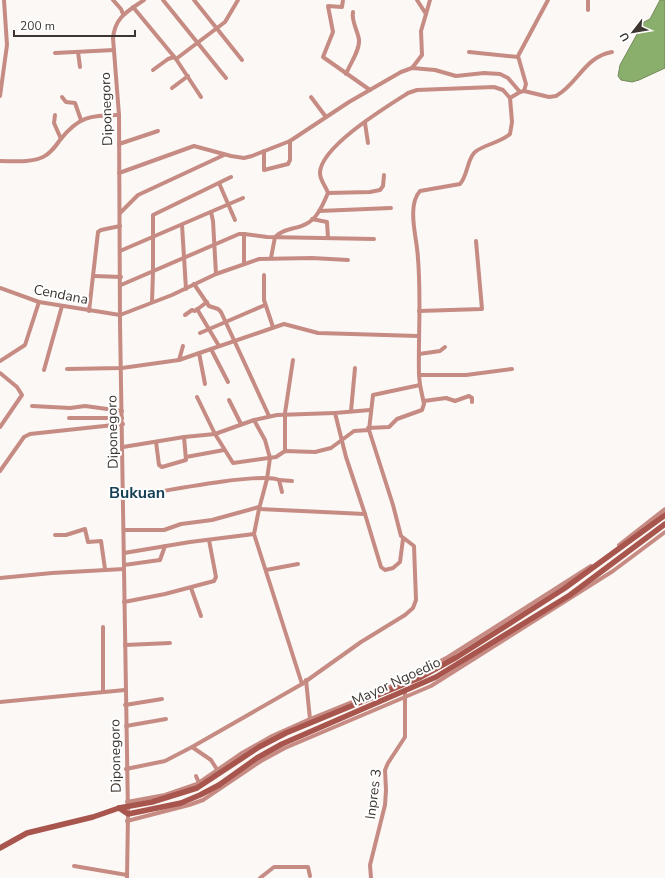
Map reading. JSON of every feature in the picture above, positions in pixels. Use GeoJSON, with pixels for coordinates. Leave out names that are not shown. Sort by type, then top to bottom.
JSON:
{"type":"FeatureCollection","features":[{"type":"Feature","properties":{"kind":"street"},"geometry":{"type":"LineString","coordinates":[[0,96],[7,45],[4,0]]}},
{"type":"Feature","properties":{"kind":"street"},"geometry":{"type":"LineString","coordinates":[[112,0],[121,9],[123,14]]}},
{"type":"Feature","properties":{"kind":"street","name":"Diponegoro"},"geometry":{"type":"LineString","coordinates":[[127,877],[128,814],[125,705],[119,115],[114,50],[114,29],[117,21],[123,14],[144,0]]}},
{"type":"Feature","properties":{"kind":"street"},"geometry":{"type":"LineString","coordinates":[[163,0],[196,43],[226,78]]}},
{"type":"Feature","properties":{"kind":"street"},"geometry":{"type":"LineString","coordinates":[[194,0],[242,60]]}},
{"type":"Feature","properties":{"kind":"street"},"geometry":{"type":"LineString","coordinates":[[153,70],[168,58],[175,58],[217,28],[228,18],[238,0]]}},
{"type":"Feature","properties":{"kind":"street"},"geometry":{"type":"LineString","coordinates":[[342,0],[342,7],[328,6],[333,32],[323,56],[324,59],[370,90]]}},
{"type":"Feature","properties":{"kind":"street"},"geometry":{"type":"LineString","coordinates":[[417,0],[426,14]]}},
{"type":"Feature","properties":{"kind":"street"},"geometry":{"type":"LineString","coordinates":[[119,173],[190,146],[197,146],[224,155],[244,158],[290,141],[370,90],[412,68],[422,55],[421,31],[430,0]]}},
{"type":"Feature","properties":{"kind":"street"},"geometry":{"type":"LineString","coordinates":[[510,98],[522,91],[526,84],[518,58],[548,0]]}},
{"type":"Feature","properties":{"kind":"street"},"geometry":{"type":"LineString","coordinates":[[588,0],[588,10]]}},
{"type":"Feature","properties":{"kind":"street"},"geometry":{"type":"LineString","coordinates":[[134,7],[175,58],[202,97]]}},
{"type":"Feature","properties":{"kind":"street"},"geometry":{"type":"LineString","coordinates":[[346,74],[359,44],[356,24],[352,18],[353,12]]}},
{"type":"Feature","properties":{"kind":"street"},"geometry":{"type":"LineString","coordinates":[[55,53],[114,50]]}},
{"type":"Feature","properties":{"kind":"street"},"geometry":{"type":"LineString","coordinates":[[78,52],[80,67]]}},
{"type":"Feature","properties":{"kind":"street"},"geometry":{"type":"LineString","coordinates":[[469,52],[518,58]]}},
{"type":"Feature","properties":{"kind":"street"},"geometry":{"type":"LineString","coordinates":[[412,68],[435,70],[456,76],[484,73],[500,74],[508,78],[522,91],[549,97],[556,96],[594,59],[603,54],[612,52]]}},
{"type":"Feature","properties":{"kind":"street"},"geometry":{"type":"LineString","coordinates":[[172,88],[188,76]]}},
{"type":"Feature","properties":{"kind":"street"},"geometry":{"type":"LineString","coordinates":[[197,397],[215,434],[233,463],[270,458],[286,451],[322,451],[334,447],[342,442],[354,431],[389,427],[398,418],[422,410],[424,401],[419,375],[418,336],[420,283],[414,221],[417,194],[423,189],[460,184],[466,175],[472,156],[476,152],[497,143],[510,134],[512,122],[510,98],[503,90],[494,87],[417,90],[408,93],[336,144],[322,164],[320,175],[328,193]]}},
{"type":"Feature","properties":{"kind":"street"},"geometry":{"type":"LineString","coordinates":[[62,97],[66,102],[74,103],[81,120]]}},
{"type":"Feature","properties":{"kind":"street"},"geometry":{"type":"LineString","coordinates":[[311,97],[326,117]]}},
{"type":"Feature","properties":{"kind":"street"},"geometry":{"type":"LineString","coordinates":[[55,115],[54,123],[61,139]]}},
{"type":"Feature","properties":{"kind":"street"},"geometry":{"type":"LineString","coordinates":[[0,161],[23,161],[41,158],[50,153],[71,128],[81,120],[98,115],[119,115]]}},
{"type":"Feature","properties":{"kind":"street"},"geometry":{"type":"LineString","coordinates":[[365,123],[368,143]]}},
{"type":"Feature","properties":{"kind":"street"},"geometry":{"type":"LineString","coordinates":[[119,144],[158,131]]}},
{"type":"Feature","properties":{"kind":"street"},"geometry":{"type":"LineString","coordinates":[[264,151],[264,170],[288,164],[290,160],[290,141]]}},
{"type":"Feature","properties":{"kind":"street"},"geometry":{"type":"LineString","coordinates":[[120,214],[138,195],[224,155]]}},
{"type":"Feature","properties":{"kind":"street"},"geometry":{"type":"LineString","coordinates":[[328,193],[370,192],[380,190],[383,186],[384,175]]}},
{"type":"Feature","properties":{"kind":"street"},"geometry":{"type":"LineString","coordinates":[[152,302],[153,214],[231,177]]}},
{"type":"Feature","properties":{"kind":"street"},"geometry":{"type":"LineString","coordinates":[[219,183],[235,220]]}},
{"type":"Feature","properties":{"kind":"street"},"geometry":{"type":"LineString","coordinates":[[271,258],[275,237],[284,230],[304,225],[312,219],[319,211],[328,193]]}},
{"type":"Feature","properties":{"kind":"street"},"geometry":{"type":"LineString","coordinates":[[120,251],[243,198]]}},
{"type":"Feature","properties":{"kind":"street"},"geometry":{"type":"LineString","coordinates":[[319,211],[391,208]]}},
{"type":"Feature","properties":{"kind":"street"},"geometry":{"type":"LineString","coordinates":[[211,212],[213,220],[213,245],[216,274]]}},
{"type":"Feature","properties":{"kind":"street"},"geometry":{"type":"LineString","coordinates":[[312,219],[327,222],[328,238]]}},
{"type":"Feature","properties":{"kind":"street"},"geometry":{"type":"LineString","coordinates":[[182,225],[186,288]]}},
{"type":"Feature","properties":{"kind":"street"},"geometry":{"type":"LineString","coordinates":[[89,311],[99,231],[120,226]]}},
{"type":"Feature","properties":{"kind":"street"},"geometry":{"type":"LineString","coordinates":[[121,285],[238,234],[275,237],[374,239]]}},
{"type":"Feature","properties":{"kind":"street"},"geometry":{"type":"LineString","coordinates":[[244,234],[244,264]]}},
{"type":"Feature","properties":{"kind":"street"},"geometry":{"type":"LineString","coordinates":[[419,310],[482,309],[476,241]]}},
{"type":"Feature","properties":{"kind":"street"},"geometry":{"type":"LineString","coordinates":[[120,315],[172,295],[216,274],[244,264],[271,258],[348,260]]}},
{"type":"Feature","properties":{"kind":"street"},"geometry":{"type":"LineString","coordinates":[[264,275],[265,305],[273,327]]}},
{"type":"Feature","properties":{"kind":"street"},"geometry":{"type":"LineString","coordinates":[[94,276],[120,277]]}},
{"type":"Feature","properties":{"kind":"street"},"geometry":{"type":"LineString","coordinates":[[194,284],[209,306],[220,310],[236,340],[269,416]]}},
{"type":"Feature","properties":{"kind":"street","name":"Cendana"},"geometry":{"type":"LineString","coordinates":[[0,288],[39,302],[120,315]]}},
{"type":"Feature","properties":{"kind":"street"},"geometry":{"type":"LineString","coordinates":[[0,361],[25,344],[39,302]]}},
{"type":"Feature","properties":{"kind":"street"},"geometry":{"type":"LineString","coordinates":[[185,315],[207,302]]}},
{"type":"Feature","properties":{"kind":"street"},"geometry":{"type":"LineString","coordinates":[[200,333],[265,305]]}},
{"type":"Feature","properties":{"kind":"street"},"geometry":{"type":"LineString","coordinates":[[44,370],[62,306]]}},
{"type":"Feature","properties":{"kind":"street"},"geometry":{"type":"LineString","coordinates":[[197,309],[210,328],[219,346]]}},
{"type":"Feature","properties":{"kind":"street"},"geometry":{"type":"LineString","coordinates":[[67,369],[122,368],[178,360],[273,327],[288,325],[306,331],[418,336]]}},
{"type":"Feature","properties":{"kind":"street"},"geometry":{"type":"LineString","coordinates":[[178,360],[183,346]]}},
{"type":"Feature","properties":{"kind":"street"},"geometry":{"type":"LineString","coordinates":[[419,354],[440,351],[445,347]]}},
{"type":"Feature","properties":{"kind":"street"},"geometry":{"type":"LineString","coordinates":[[211,349],[228,382]]}},
{"type":"Feature","properties":{"kind":"street"},"geometry":{"type":"LineString","coordinates":[[199,353],[205,384]]}},
{"type":"Feature","properties":{"kind":"street"},"geometry":{"type":"LineString","coordinates":[[286,451],[285,413],[293,360]]}},
{"type":"Feature","properties":{"kind":"street"},"geometry":{"type":"LineString","coordinates":[[351,411],[355,368]]}},
{"type":"Feature","properties":{"kind":"street"},"geometry":{"type":"LineString","coordinates":[[419,375],[466,375],[512,368]]}},
{"type":"Feature","properties":{"kind":"street"},"geometry":{"type":"LineString","coordinates":[[0,373],[17,387],[22,395],[0,427]]}},
{"type":"Feature","properties":{"kind":"street"},"geometry":{"type":"LineString","coordinates":[[335,413],[342,442],[383,570],[393,568],[400,562],[403,539],[368,429],[370,410],[374,394],[396,392],[420,385]]}},
{"type":"Feature","properties":{"kind":"street"},"geometry":{"type":"LineString","coordinates":[[424,401],[446,398],[455,401],[469,396],[472,398],[472,402]]}},
{"type":"Feature","properties":{"kind":"street"},"geometry":{"type":"LineString","coordinates":[[229,400],[241,424]]}},
{"type":"Feature","properties":{"kind":"street"},"geometry":{"type":"LineString","coordinates":[[32,406],[70,408],[85,406],[122,411]]}},
{"type":"Feature","properties":{"kind":"street"},"geometry":{"type":"LineString","coordinates":[[123,447],[184,437],[215,434],[254,420],[285,413],[335,413],[370,410]]}},
{"type":"Feature","properties":{"kind":"street"},"geometry":{"type":"LineString","coordinates":[[69,418],[122,418]]}},
{"type":"Feature","properties":{"kind":"street"},"geometry":{"type":"LineString","coordinates":[[254,420],[265,440],[270,458],[267,479],[254,534],[302,684]]}},
{"type":"Feature","properties":{"kind":"street"},"geometry":{"type":"LineString","coordinates":[[0,471],[24,438],[30,434],[122,424]]}},
{"type":"Feature","properties":{"kind":"street"},"geometry":{"type":"LineString","coordinates":[[156,442],[157,461],[161,466],[185,461],[184,437]]}},
{"type":"Feature","properties":{"kind":"street"},"geometry":{"type":"LineString","coordinates":[[186,457],[224,450]]}},
{"type":"Feature","properties":{"kind":"street"},"geometry":{"type":"LineString","coordinates":[[124,498],[209,484],[267,479],[292,481]]}},
{"type":"Feature","properties":{"kind":"street"},"geometry":{"type":"LineString","coordinates":[[280,480],[282,492]]}},
{"type":"Feature","properties":{"kind":"street"},"geometry":{"type":"LineString","coordinates":[[124,530],[164,530],[181,524],[212,520],[259,508],[365,514]]}},
{"type":"Feature","properties":{"kind":"street"},"geometry":{"type":"LineString","coordinates":[[200,795],[198,781],[218,770],[242,753],[309,715],[399,683],[448,657],[575,577],[665,509]]}},
{"type":"Feature","properties":{"kind":"street","name":"Mayor Ngoedio"},"geometry":{"type":"LineString","coordinates":[[0,848],[26,833],[92,817],[127,804],[171,797],[286,733],[411,682],[440,667],[565,588],[665,515]]}},
{"type":"Feature","properties":{"kind":"street","name":"Mayor Ngoedio"},"geometry":{"type":"LineString","coordinates":[[128,814],[181,803],[200,795],[257,758],[282,744],[405,692],[459,664],[570,595],[665,524]]}},
{"type":"Feature","properties":{"kind":"street"},"geometry":{"type":"LineString","coordinates":[[55,535],[66,535],[85,529],[88,542],[100,541],[105,569]]}},
{"type":"Feature","properties":{"kind":"street"},"geometry":{"type":"LineString","coordinates":[[127,821],[203,800],[261,761],[285,748],[431,686],[566,602],[613,571],[665,532]]}},
{"type":"Feature","properties":{"kind":"street"},"geometry":{"type":"LineString","coordinates":[[124,553],[254,534]]}},
{"type":"Feature","properties":{"kind":"street"},"geometry":{"type":"LineString","coordinates":[[126,769],[165,761],[192,747],[302,684],[365,639],[405,616],[413,608],[416,595],[414,548],[411,542],[403,539]]}},
{"type":"Feature","properties":{"kind":"street"},"geometry":{"type":"LineString","coordinates":[[124,602],[212,582],[216,578],[209,540]]}},
{"type":"Feature","properties":{"kind":"street"},"geometry":{"type":"LineString","coordinates":[[0,578],[124,567],[160,560],[165,546]]}},
{"type":"Feature","properties":{"kind":"street"},"geometry":{"type":"LineString","coordinates":[[266,570],[298,564]]}},
{"type":"Feature","properties":{"kind":"street"},"geometry":{"type":"LineString","coordinates":[[191,588],[201,616]]}},
{"type":"Feature","properties":{"kind":"street"},"geometry":{"type":"LineString","coordinates":[[103,627],[103,691]]}},
{"type":"Feature","properties":{"kind":"street"},"geometry":{"type":"LineString","coordinates":[[125,645],[170,643]]}},
{"type":"Feature","properties":{"kind":"street"},"geometry":{"type":"LineString","coordinates":[[306,680],[309,715]]}},
{"type":"Feature","properties":{"kind":"street"},"geometry":{"type":"LineString","coordinates":[[0,702],[125,690]]}},
{"type":"Feature","properties":{"kind":"street","name":"Inpres 3"},"geometry":{"type":"LineString","coordinates":[[371,878],[372,859],[385,804],[385,770],[405,737],[405,692]]}},
{"type":"Feature","properties":{"kind":"street"},"geometry":{"type":"LineString","coordinates":[[125,705],[162,699]]}},
{"type":"Feature","properties":{"kind":"street"},"geometry":{"type":"LineString","coordinates":[[126,726],[166,719]]}},
{"type":"Feature","properties":{"kind":"street"},"geometry":{"type":"LineString","coordinates":[[192,747],[214,763],[218,770]]}},
{"type":"Feature","properties":{"kind":"street"},"geometry":{"type":"LineString","coordinates":[[119,808],[128,814]]}},
{"type":"Feature","properties":{"kind":"street"},"geometry":{"type":"LineString","coordinates":[[74,866],[127,877]]}},
{"type":"Feature","properties":{"kind":"street"},"geometry":{"type":"LineString","coordinates":[[260,878],[274,867],[308,867],[310,876]]}},
{"type":"Feature","properties":{"kind":"shaded area"},"geometry":{"type":"Polygon","coordinates":[[[660,0],[665,0],[665,68],[632,82],[621,80],[618,76],[620,65],[644,22],[650,19],[660,0]]]}},
{"type":"Feature","properties":{"kind":"district","name":"Bukuan"},"geometry":{"type":"Point","coordinates":[137,492]}}]}
